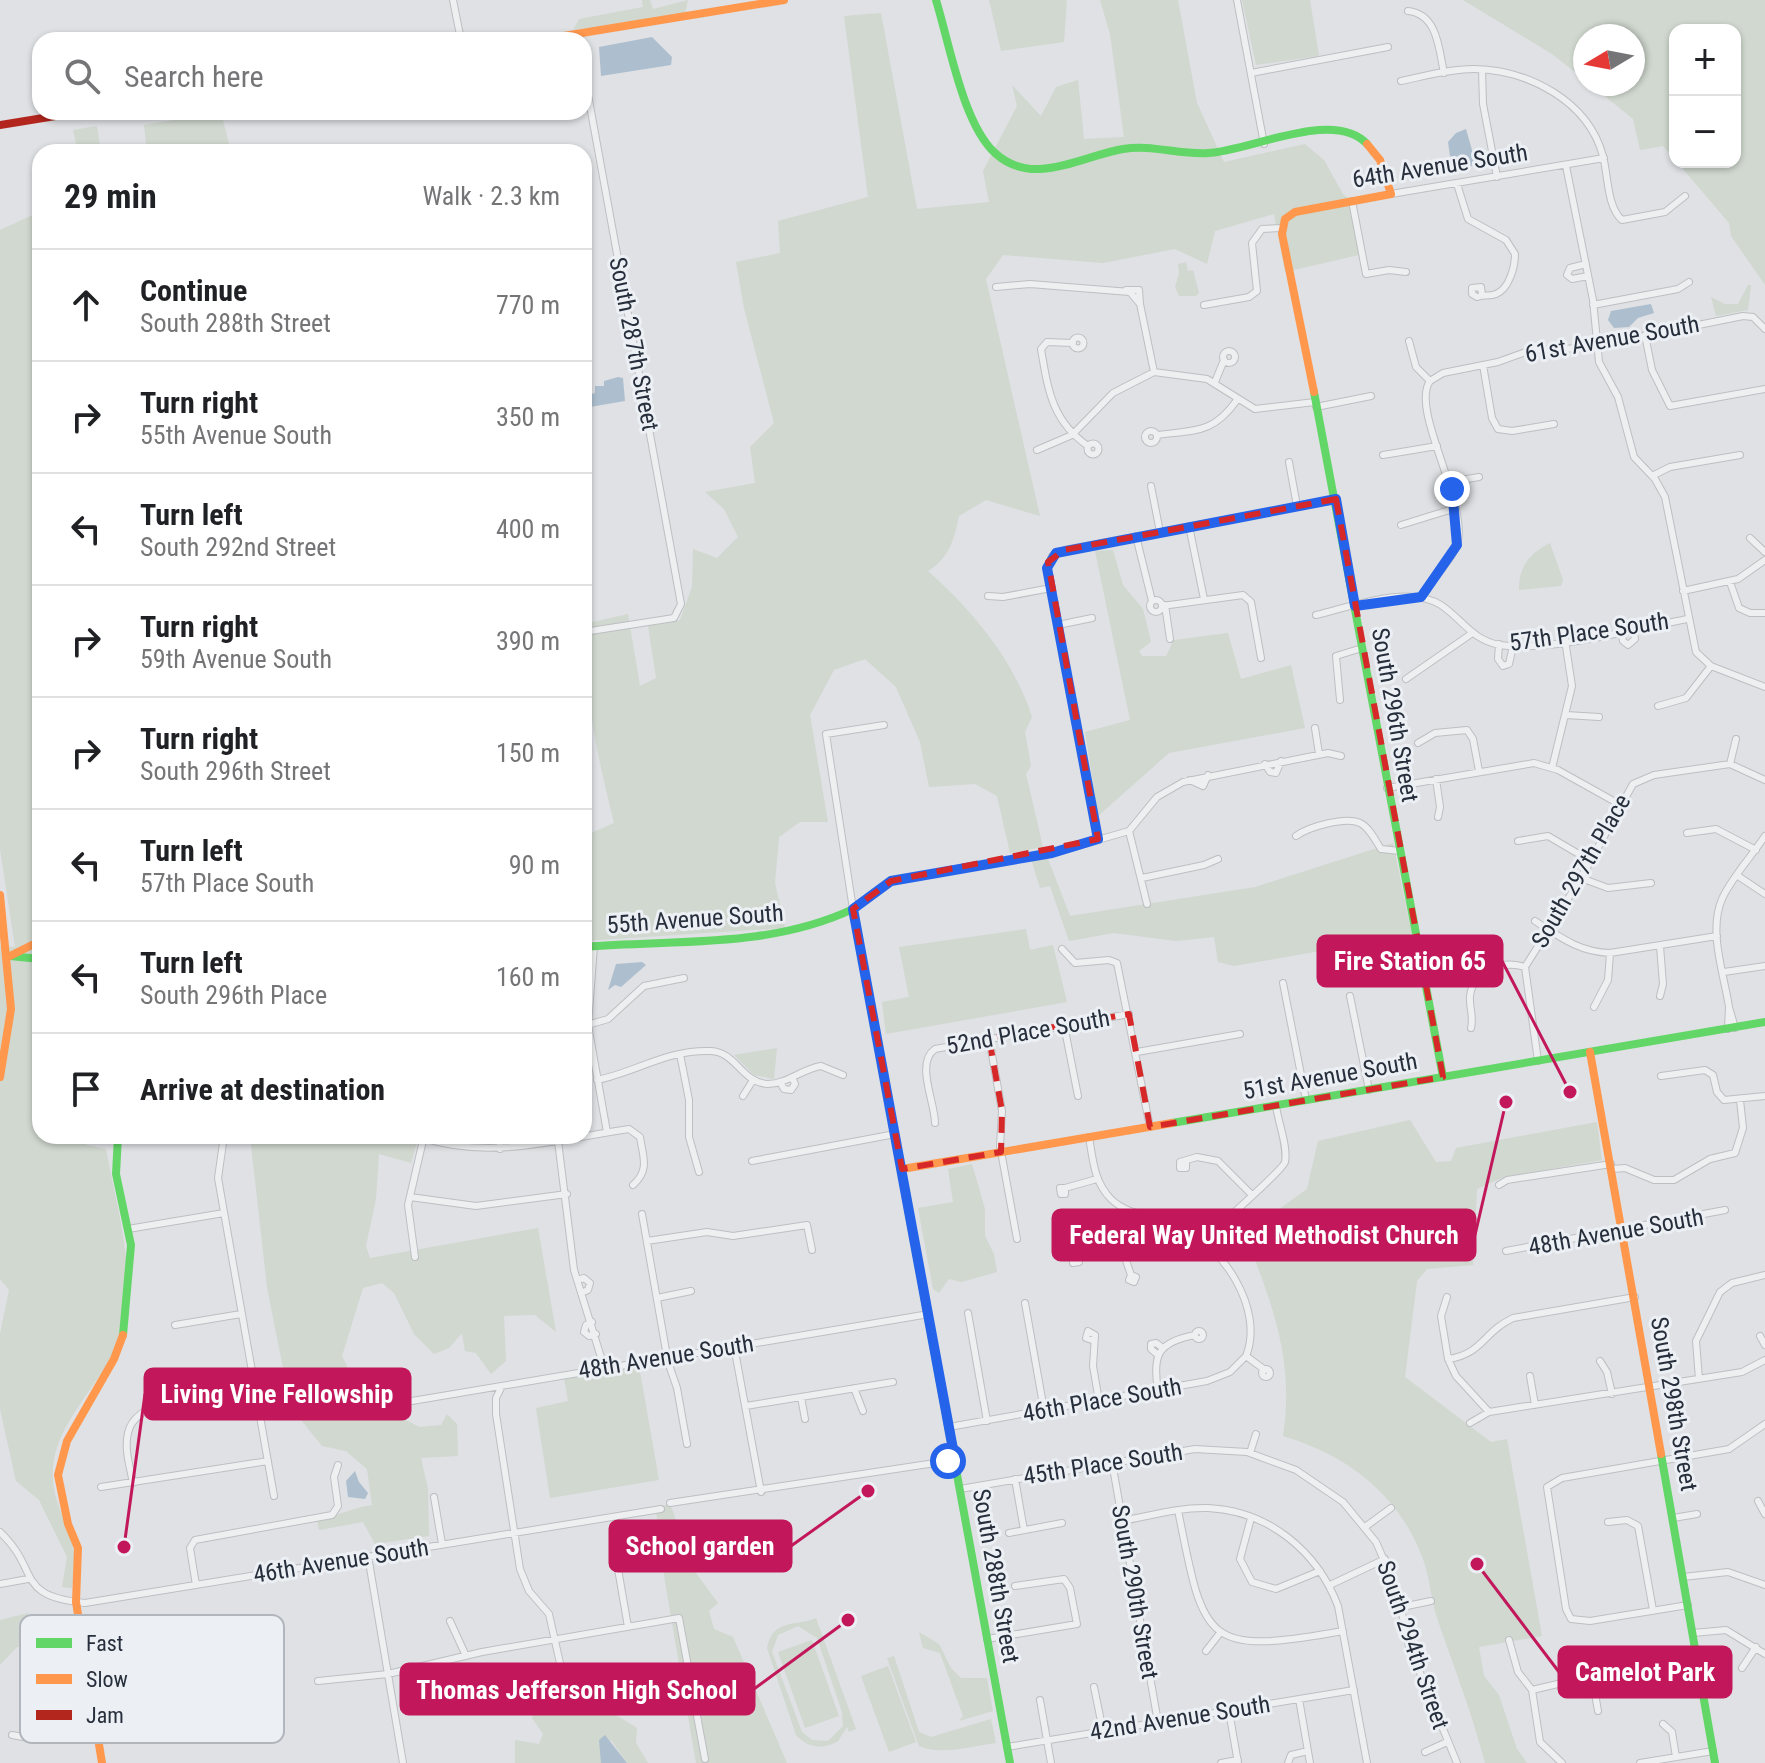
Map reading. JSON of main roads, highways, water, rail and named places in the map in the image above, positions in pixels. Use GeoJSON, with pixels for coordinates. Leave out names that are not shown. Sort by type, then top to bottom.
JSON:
{"type":"FeatureCollection","features":[{"type":"Feature","properties":{"kind":"water"},"geometry":{"type":"Polygon","coordinates":[[[652,37],[672,57],[671,65],[601,76],[599,47],[652,37]]]}},
{"type":"Feature","properties":{"kind":"water"},"geometry":{"type":"Polygon","coordinates":[[[1466,129],[1476,164],[1462,169],[1450,156],[1448,142],[1456,133],[1466,129]]]}},
{"type":"Feature","properties":{"kind":"water"},"geometry":{"type":"Polygon","coordinates":[[[1651,304],[1654,313],[1638,318],[1629,327],[1614,328],[1608,320],[1611,311],[1651,304]]]}},
{"type":"Feature","properties":{"kind":"water"},"geometry":{"type":"Polygon","coordinates":[[[623,378],[625,401],[592,407],[595,386],[604,386],[604,381],[623,378]]]}},
{"type":"Feature","properties":{"kind":"water"},"geometry":{"type":"Polygon","coordinates":[[[642,962],[646,965],[621,987],[615,985],[608,990],[616,964],[642,962]]]}},
{"type":"Feature","properties":{"kind":"water"},"geometry":{"type":"Polygon","coordinates":[[[355,1471],[368,1493],[365,1499],[348,1497],[346,1481],[355,1471]]]}},
{"type":"Feature","properties":{"kind":"water"},"geometry":{"type":"Polygon","coordinates":[[[605,1735],[627,1763],[601,1763],[599,1740],[605,1735]]]}},
{"type":"Feature","properties":{"kind":"place","name":"Fire Station 65"},"geometry":{"type":"Point","coordinates":[1570,1092]}},
{"type":"Feature","properties":{"kind":"place","name":"Federal Way United Methodist Church"},"geometry":{"type":"Point","coordinates":[1506,1102]}},
{"type":"Feature","properties":{"kind":"place","name":"School garden"},"geometry":{"type":"Point","coordinates":[868,1491]}},
{"type":"Feature","properties":{"kind":"place","name":"Living Vine Fellowship"},"geometry":{"type":"Point","coordinates":[124,1547]}},
{"type":"Feature","properties":{"kind":"place","name":"Camelot Park"},"geometry":{"type":"Point","coordinates":[1477,1564]}},
{"type":"Feature","properties":{"kind":"place","name":"Thomas Jefferson High School"},"geometry":{"type":"Point","coordinates":[848,1620]}}]}
